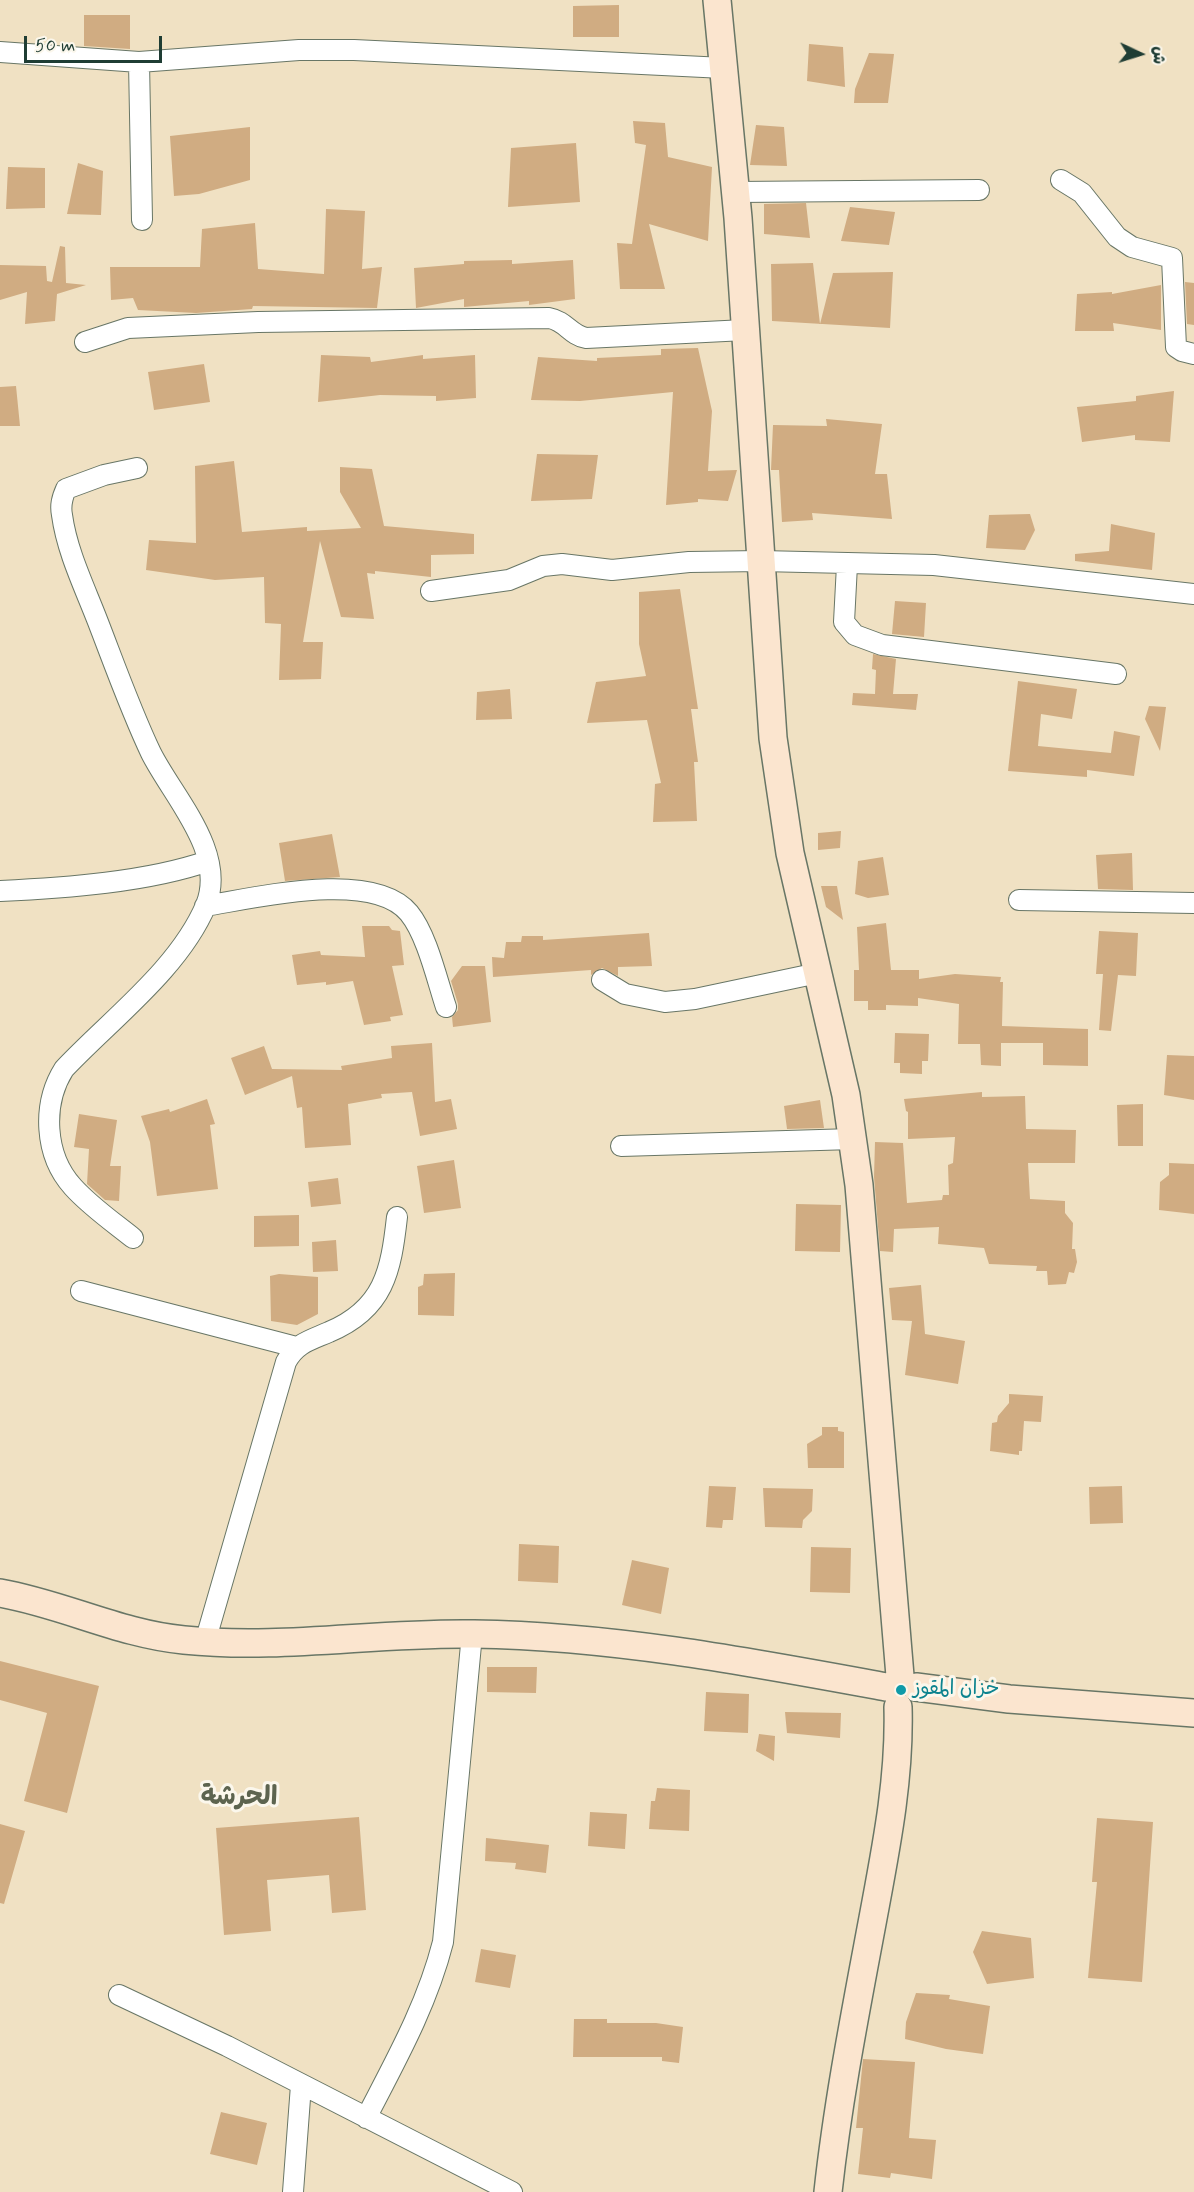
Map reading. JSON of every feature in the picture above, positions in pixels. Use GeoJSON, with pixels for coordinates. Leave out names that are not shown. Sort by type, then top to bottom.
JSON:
{"type":"FeatureCollection","features":[{"type":"Feature","properties":{"kind":"street"},"geometry":{"type":"LineString","coordinates":[[717,0],[735,192],[780,794],[790,852],[842,1074],[853,1139],[874,1347],[900,1689],[897,1780],[891,1824],[847,2063],[828,2192]]}},
{"type":"Feature","properties":{"kind":"street"},"geometry":{"type":"LineString","coordinates":[[0,52],[139,62],[299,50],[354,50],[724,68]]}},
{"type":"Feature","properties":{"kind":"street"},"geometry":{"type":"LineString","coordinates":[[139,62],[142,220]]}},
{"type":"Feature","properties":{"kind":"street"},"geometry":{"type":"LineString","coordinates":[[1061,180],[1082,193],[1117,237],[1132,247],[1173,258],[1176,346],[1182,351],[1194,354]]}},
{"type":"Feature","properties":{"kind":"street"},"geometry":{"type":"LineString","coordinates":[[735,192],[979,190]]}},
{"type":"Feature","properties":{"kind":"street"},"geometry":{"type":"LineString","coordinates":[[85,342],[128,328],[309,321],[549,318],[561,320],[575,336],[586,338],[745,330]]}},
{"type":"Feature","properties":{"kind":"street"},"geometry":{"type":"LineString","coordinates":[[133,1238],[86,1199],[65,1178],[52,1144],[49,1127],[51,1099],[64,1069],[149,987],[184,941],[206,906],[210,893],[208,861],[198,831],[168,785],[150,751],[79,572],[62,515],[61,500],[66,489],[104,475],[137,468]]}},
{"type":"Feature","properties":{"kind":"street"},"geometry":{"type":"LineString","coordinates":[[430,591],[509,580],[543,566],[562,564],[612,570],[689,562],[761,561],[847,565],[934,565],[1194,594]]}},
{"type":"Feature","properties":{"kind":"street"},"geometry":{"type":"LineString","coordinates":[[847,565],[844,622],[855,635],[882,645],[1116,674]]}},
{"type":"Feature","properties":{"kind":"street"},"geometry":{"type":"LineString","coordinates":[[0,891],[168,873],[208,861]]}},
{"type":"Feature","properties":{"kind":"street"},"geometry":{"type":"LineString","coordinates":[[206,906],[323,889],[348,890],[390,898],[400,903],[411,915],[446,1007]]}},
{"type":"Feature","properties":{"kind":"street"},"geometry":{"type":"LineString","coordinates":[[1019,900],[1194,903]]}},
{"type":"Feature","properties":{"kind":"street"},"geometry":{"type":"LineString","coordinates":[[602,980],[625,994],[665,1002],[695,999],[818,973]]}},
{"type":"Feature","properties":{"kind":"street"},"geometry":{"type":"LineString","coordinates":[[621,1146],[853,1139]]}},
{"type":"Feature","properties":{"kind":"street"},"geometry":{"type":"LineString","coordinates":[[206,1642],[286,1362],[296,1347],[348,1323],[376,1298],[386,1281],[393,1254],[397,1218]]}},
{"type":"Feature","properties":{"kind":"street"},"geometry":{"type":"LineString","coordinates":[[81,1291],[296,1347]]}},
{"type":"Feature","properties":{"kind":"street"},"geometry":{"type":"LineString","coordinates":[[0,1593],[150,1635],[206,1642],[264,1643],[472,1634],[600,1641],[900,1689],[1194,1713]]}},
{"type":"Feature","properties":{"kind":"street"},"geometry":{"type":"LineString","coordinates":[[366,2118],[413,2027],[435,1976],[443,1941],[472,1634]]}},
{"type":"Feature","properties":{"kind":"street"},"geometry":{"type":"LineString","coordinates":[[119,1995],[227,2046],[512,2192]]}},
{"type":"Feature","properties":{"kind":"street"},"geometry":{"type":"LineString","coordinates":[[292,2192],[301,2085]]}},
{"type":"Feature","properties":{"kind":"building"},"geometry":{"type":"Polygon","coordinates":[[[619,5],[619,37],[573,37],[573,6],[619,5]]]}},
{"type":"Feature","properties":{"kind":"building"},"geometry":{"type":"Polygon","coordinates":[[[84,15],[130,15],[130,49],[84,46],[84,15]]]}},
{"type":"Feature","properties":{"kind":"building"},"geometry":{"type":"Polygon","coordinates":[[[809,44],[843,47],[845,87],[807,81],[809,44]]]}},
{"type":"Feature","properties":{"kind":"building"},"geometry":{"type":"Polygon","coordinates":[[[869,53],[894,54],[888,103],[854,103],[855,89],[869,53]]]}},
{"type":"Feature","properties":{"kind":"building"},"geometry":{"type":"Polygon","coordinates":[[[633,121],[665,123],[668,157],[712,167],[708,241],[649,224],[665,289],[620,289],[617,243],[632,244],[646,145],[635,143],[633,121]]]}},
{"type":"Feature","properties":{"kind":"building"},"geometry":{"type":"Polygon","coordinates":[[[756,125],[784,127],[787,166],[750,165],[756,125]]]}},
{"type":"Feature","properties":{"kind":"building"},"geometry":{"type":"Polygon","coordinates":[[[250,127],[250,180],[199,194],[174,196],[170,136],[250,127]]]}},
{"type":"Feature","properties":{"kind":"building"},"geometry":{"type":"Polygon","coordinates":[[[576,143],[580,202],[508,207],[511,148],[576,143]]]}},
{"type":"Feature","properties":{"kind":"building"},"geometry":{"type":"Polygon","coordinates":[[[78,163],[103,171],[101,215],[67,214],[78,163]]]}},
{"type":"Feature","properties":{"kind":"building"},"geometry":{"type":"Polygon","coordinates":[[[8,167],[45,168],[45,208],[6,209],[8,167]]]}},
{"type":"Feature","properties":{"kind":"building"},"geometry":{"type":"Polygon","coordinates":[[[806,203],[810,238],[764,234],[764,204],[806,203]]]}},
{"type":"Feature","properties":{"kind":"building"},"geometry":{"type":"Polygon","coordinates":[[[850,207],[895,212],[889,245],[841,241],[850,207]]]}},
{"type":"Feature","properties":{"kind":"building"},"geometry":{"type":"Polygon","coordinates":[[[326,209],[365,211],[362,269],[382,267],[377,308],[253,306],[252,309],[196,313],[138,310],[133,298],[111,300],[110,267],[200,267],[202,229],[255,223],[258,269],[324,274],[326,209]]]}},
{"type":"Feature","properties":{"kind":"building"},"geometry":{"type":"Polygon","coordinates":[[[60,246],[65,247],[66,283],[86,285],[57,294],[55,321],[25,324],[27,292],[0,300],[0,265],[46,266],[47,281],[52,282],[60,246]]]}},
{"type":"Feature","properties":{"kind":"building"},"geometry":{"type":"Polygon","coordinates":[[[512,260],[512,264],[573,260],[575,299],[529,305],[529,301],[464,307],[464,299],[416,308],[414,268],[464,264],[464,261],[512,260]]]}},
{"type":"Feature","properties":{"kind":"building"},"geometry":{"type":"Polygon","coordinates":[[[813,263],[820,324],[772,321],[771,264],[813,263]]]}},
{"type":"Feature","properties":{"kind":"building"},"geometry":{"type":"Polygon","coordinates":[[[893,272],[890,328],[820,324],[833,273],[893,272]]]}},
{"type":"Feature","properties":{"kind":"building"},"geometry":{"type":"Polygon","coordinates":[[[1185,282],[1194,283],[1194,325],[1187,324],[1185,282]]]}},
{"type":"Feature","properties":{"kind":"building"},"geometry":{"type":"Polygon","coordinates":[[[1161,285],[1161,330],[1113,323],[1114,331],[1075,331],[1077,294],[1112,292],[1112,294],[1161,285]]]}},
{"type":"Feature","properties":{"kind":"building"},"geometry":{"type":"Polygon","coordinates":[[[698,348],[712,411],[708,471],[737,470],[728,501],[698,499],[698,502],[666,505],[673,392],[580,401],[531,400],[538,357],[597,361],[597,358],[661,355],[661,349],[698,348]]]}},
{"type":"Feature","properties":{"kind":"building"},"geometry":{"type":"Polygon","coordinates":[[[321,355],[370,357],[371,362],[423,355],[423,359],[475,355],[476,398],[436,401],[436,396],[380,395],[318,402],[321,355]]]}},
{"type":"Feature","properties":{"kind":"building"},"geometry":{"type":"Polygon","coordinates":[[[204,364],[210,402],[154,410],[148,372],[204,364]]]}},
{"type":"Feature","properties":{"kind":"building"},"geometry":{"type":"Polygon","coordinates":[[[16,386],[20,426],[0,426],[0,387],[16,386]]]}},
{"type":"Feature","properties":{"kind":"building"},"geometry":{"type":"Polygon","coordinates":[[[1174,391],[1170,442],[1135,440],[1135,435],[1082,442],[1077,407],[1136,401],[1136,396],[1174,391]]]}},
{"type":"Feature","properties":{"kind":"building"},"geometry":{"type":"Polygon","coordinates":[[[826,419],[882,424],[875,474],[887,474],[892,519],[812,513],[813,520],[782,522],[779,470],[771,470],[773,425],[827,426],[826,419]]]}},
{"type":"Feature","properties":{"kind":"building"},"geometry":{"type":"Polygon","coordinates":[[[537,454],[598,455],[592,499],[531,501],[537,454]]]}},
{"type":"Feature","properties":{"kind":"building"},"geometry":{"type":"Polygon","coordinates":[[[234,461],[242,532],[307,527],[307,531],[361,528],[340,492],[340,467],[372,469],[384,526],[474,534],[474,554],[431,555],[431,577],[375,571],[375,574],[367,573],[374,619],[341,617],[320,541],[303,642],[323,642],[321,679],[279,680],[281,624],[265,623],[264,577],[215,580],[146,570],[149,540],[196,543],[195,466],[234,461]]]}},
{"type":"Feature","properties":{"kind":"building"},"geometry":{"type":"Polygon","coordinates":[[[1030,514],[1035,530],[1025,550],[986,548],[989,515],[1030,514]]]}},
{"type":"Feature","properties":{"kind":"building"},"geometry":{"type":"Polygon","coordinates":[[[1111,524],[1155,533],[1152,570],[1075,561],[1075,554],[1109,551],[1111,524]]]}},
{"type":"Feature","properties":{"kind":"building"},"geometry":{"type":"Polygon","coordinates":[[[680,589],[698,709],[691,709],[698,762],[694,762],[697,821],[653,822],[655,784],[661,783],[647,720],[587,723],[596,682],[646,676],[639,644],[639,592],[680,589]]]}},
{"type":"Feature","properties":{"kind":"building"},"geometry":{"type":"Polygon","coordinates":[[[895,601],[926,603],[924,637],[892,634],[895,601]]]}},
{"type":"Feature","properties":{"kind":"building"},"geometry":{"type":"Polygon","coordinates":[[[873,654],[896,659],[893,694],[918,694],[916,710],[852,705],[853,693],[875,694],[876,670],[872,669],[873,654]]]}},
{"type":"Feature","properties":{"kind":"building"},"geometry":{"type":"Polygon","coordinates":[[[1018,681],[1077,689],[1072,719],[1041,714],[1038,746],[1111,753],[1114,731],[1140,736],[1134,776],[1087,770],[1087,777],[1008,771],[1018,681]]]}},
{"type":"Feature","properties":{"kind":"building"},"geometry":{"type":"Polygon","coordinates":[[[510,689],[512,719],[476,720],[477,692],[510,689]]]}},
{"type":"Feature","properties":{"kind":"building"},"geometry":{"type":"Polygon","coordinates":[[[1149,706],[1166,707],[1160,751],[1145,719],[1149,706]]]}},
{"type":"Feature","properties":{"kind":"building"},"geometry":{"type":"Polygon","coordinates":[[[841,831],[840,848],[818,850],[818,833],[841,831]]]}},
{"type":"Feature","properties":{"kind":"building"},"geometry":{"type":"Polygon","coordinates":[[[332,834],[340,877],[285,881],[279,843],[332,834]]]}},
{"type":"Feature","properties":{"kind":"building"},"geometry":{"type":"Polygon","coordinates":[[[1132,853],[1133,890],[1098,889],[1096,855],[1132,853]]]}},
{"type":"Feature","properties":{"kind":"building"},"geometry":{"type":"Polygon","coordinates":[[[883,857],[889,895],[868,898],[855,894],[858,861],[883,857]]]}},
{"type":"Feature","properties":{"kind":"building"},"geometry":{"type":"Polygon","coordinates":[[[821,886],[837,886],[843,920],[826,907],[821,886]]]}},
{"type":"Feature","properties":{"kind":"building"},"geometry":{"type":"Polygon","coordinates":[[[886,923],[891,970],[919,970],[919,979],[955,974],[1001,977],[1000,982],[1003,982],[1002,1026],[1088,1029],[1088,1066],[1043,1065],[1043,1043],[1001,1043],[1001,1066],[981,1065],[980,1044],[958,1044],[959,1004],[918,998],[918,1006],[886,1005],[886,1010],[868,1010],[868,1001],[854,1001],[854,970],[859,970],[857,927],[886,923]]]}},
{"type":"Feature","properties":{"kind":"building"},"geometry":{"type":"Polygon","coordinates":[[[362,926],[389,926],[392,930],[400,931],[404,965],[392,966],[403,1015],[390,1017],[391,1021],[364,1025],[353,981],[326,985],[326,982],[297,985],[292,955],[320,951],[321,955],[365,957],[362,926]]]}},
{"type":"Feature","properties":{"kind":"building"},"geometry":{"type":"Polygon","coordinates":[[[1099,931],[1138,933],[1136,976],[1118,975],[1111,1031],[1099,1030],[1103,974],[1096,974],[1099,931]]]}},
{"type":"Feature","properties":{"kind":"building"},"geometry":{"type":"Polygon","coordinates":[[[649,933],[652,966],[618,967],[618,976],[602,968],[591,975],[591,970],[493,977],[492,957],[504,958],[506,942],[521,942],[522,936],[543,936],[543,940],[649,933]]]}},
{"type":"Feature","properties":{"kind":"building"},"geometry":{"type":"Polygon","coordinates":[[[462,966],[485,966],[491,1022],[453,1027],[452,1017],[458,1010],[458,1004],[451,981],[462,966]]]}},
{"type":"Feature","properties":{"kind":"building"},"geometry":{"type":"Polygon","coordinates":[[[895,1033],[929,1034],[928,1061],[922,1061],[922,1074],[900,1073],[900,1063],[894,1063],[895,1033]]]}},
{"type":"Feature","properties":{"kind":"building"},"geometry":{"type":"Polygon","coordinates":[[[432,1043],[435,1102],[451,1099],[457,1129],[420,1136],[412,1092],[381,1094],[382,1098],[348,1104],[351,1145],[305,1148],[302,1107],[297,1108],[292,1076],[245,1095],[231,1058],[264,1046],[272,1069],[342,1070],[341,1066],[392,1058],[391,1046],[432,1043]]]}},
{"type":"Feature","properties":{"kind":"building"},"geometry":{"type":"Polygon","coordinates":[[[1167,1055],[1194,1056],[1194,1100],[1164,1095],[1167,1055]]]}},
{"type":"Feature","properties":{"kind":"building"},"geometry":{"type":"Polygon","coordinates":[[[982,1092],[982,1097],[1025,1096],[1026,1129],[1076,1130],[1075,1163],[1028,1163],[1030,1199],[1065,1201],[1065,1213],[1073,1223],[1072,1249],[1075,1249],[1077,1262],[1074,1273],[1069,1272],[1066,1284],[1048,1285],[1047,1271],[1036,1271],[1037,1266],[989,1264],[984,1248],[938,1244],[939,1227],[894,1229],[893,1252],[880,1251],[874,1177],[875,1142],[903,1143],[907,1203],[942,1200],[943,1195],[949,1195],[948,1165],[953,1163],[955,1137],[908,1139],[908,1112],[904,1099],[982,1092]]]}},
{"type":"Feature","properties":{"kind":"building"},"geometry":{"type":"Polygon","coordinates":[[[207,1099],[215,1124],[210,1125],[218,1189],[157,1196],[150,1142],[141,1116],[169,1109],[170,1112],[207,1099]]]}},
{"type":"Feature","properties":{"kind":"building"},"geometry":{"type":"Polygon","coordinates":[[[820,1100],[824,1128],[787,1129],[784,1106],[820,1100]]]}},
{"type":"Feature","properties":{"kind":"building"},"geometry":{"type":"Polygon","coordinates":[[[1143,1104],[1143,1146],[1118,1146],[1117,1105],[1143,1104]]]}},
{"type":"Feature","properties":{"kind":"building"},"geometry":{"type":"Polygon","coordinates":[[[79,1114],[117,1120],[110,1166],[121,1166],[119,1201],[105,1200],[87,1184],[89,1149],[74,1147],[79,1114]]]}},
{"type":"Feature","properties":{"kind":"building"},"geometry":{"type":"Polygon","coordinates":[[[454,1160],[461,1208],[424,1213],[417,1166],[454,1160]]]}},
{"type":"Feature","properties":{"kind":"building"},"geometry":{"type":"Polygon","coordinates":[[[1169,1163],[1194,1164],[1194,1214],[1159,1210],[1160,1182],[1169,1175],[1169,1163]]]}},
{"type":"Feature","properties":{"kind":"building"},"geometry":{"type":"Polygon","coordinates":[[[338,1178],[341,1204],[311,1207],[308,1182],[338,1178]]]}},
{"type":"Feature","properties":{"kind":"building"},"geometry":{"type":"Polygon","coordinates":[[[796,1204],[841,1205],[840,1252],[795,1251],[796,1204]]]}},
{"type":"Feature","properties":{"kind":"building"},"geometry":{"type":"Polygon","coordinates":[[[299,1215],[299,1246],[254,1247],[254,1216],[299,1215]]]}},
{"type":"Feature","properties":{"kind":"building"},"geometry":{"type":"Polygon","coordinates":[[[336,1240],[338,1271],[313,1272],[312,1242],[336,1240]]]}},
{"type":"Feature","properties":{"kind":"building"},"geometry":{"type":"Polygon","coordinates":[[[455,1273],[454,1316],[418,1315],[418,1287],[423,1285],[424,1274],[455,1273]]]}},
{"type":"Feature","properties":{"kind":"building"},"geometry":{"type":"Polygon","coordinates":[[[279,1274],[318,1277],[318,1314],[297,1325],[271,1321],[270,1276],[279,1274]]]}},
{"type":"Feature","properties":{"kind":"building"},"geometry":{"type":"Polygon","coordinates":[[[921,1285],[925,1334],[965,1341],[958,1384],[905,1375],[912,1321],[892,1320],[889,1288],[921,1285]]]}},
{"type":"Feature","properties":{"kind":"building"},"geometry":{"type":"Polygon","coordinates":[[[1009,1394],[1043,1396],[1041,1422],[1024,1421],[1022,1451],[1019,1451],[1019,1455],[990,1451],[992,1423],[997,1422],[998,1416],[1009,1403],[1009,1394]]]}},
{"type":"Feature","properties":{"kind":"building"},"geometry":{"type":"Polygon","coordinates":[[[822,1427],[838,1427],[838,1431],[844,1432],[844,1468],[808,1468],[807,1444],[822,1435],[822,1427]]]}},
{"type":"Feature","properties":{"kind":"building"},"geometry":{"type":"Polygon","coordinates":[[[709,1486],[736,1487],[733,1520],[723,1520],[722,1528],[706,1527],[709,1486]]]}},
{"type":"Feature","properties":{"kind":"building"},"geometry":{"type":"Polygon","coordinates":[[[1122,1486],[1123,1523],[1090,1524],[1089,1487],[1122,1486]]]}},
{"type":"Feature","properties":{"kind":"building"},"geometry":{"type":"Polygon","coordinates":[[[763,1488],[813,1489],[812,1511],[803,1520],[802,1528],[765,1527],[763,1488]]]}},
{"type":"Feature","properties":{"kind":"building"},"geometry":{"type":"Polygon","coordinates":[[[519,1544],[559,1546],[558,1583],[518,1581],[519,1544]]]}},
{"type":"Feature","properties":{"kind":"building"},"geometry":{"type":"Polygon","coordinates":[[[811,1547],[851,1548],[850,1593],[810,1592],[811,1547]]]}},
{"type":"Feature","properties":{"kind":"building"},"geometry":{"type":"Polygon","coordinates":[[[632,1560],[669,1568],[661,1614],[622,1605],[632,1560]]]}},
{"type":"Feature","properties":{"kind":"building"},"geometry":{"type":"Polygon","coordinates":[[[0,1661],[99,1686],[67,1813],[24,1801],[47,1713],[0,1700],[0,1661]]]}},
{"type":"Feature","properties":{"kind":"building"},"geometry":{"type":"Polygon","coordinates":[[[487,1667],[537,1667],[536,1693],[487,1692],[487,1667]]]}},
{"type":"Feature","properties":{"kind":"building"},"geometry":{"type":"Polygon","coordinates":[[[706,1692],[749,1694],[748,1733],[704,1731],[706,1692]]]}},
{"type":"Feature","properties":{"kind":"building"},"geometry":{"type":"Polygon","coordinates":[[[785,1712],[841,1713],[840,1738],[787,1733],[785,1712]]]}},
{"type":"Feature","properties":{"kind":"building"},"geometry":{"type":"Polygon","coordinates":[[[759,1734],[775,1736],[774,1761],[756,1751],[759,1734]]]}},
{"type":"Feature","properties":{"kind":"building"},"geometry":{"type":"Polygon","coordinates":[[[657,1788],[690,1790],[689,1831],[649,1829],[651,1801],[655,1801],[657,1788]]]}},
{"type":"Feature","properties":{"kind":"building"},"geometry":{"type":"Polygon","coordinates":[[[590,1812],[627,1814],[625,1849],[588,1846],[590,1812]]]}},
{"type":"Feature","properties":{"kind":"building"},"geometry":{"type":"Polygon","coordinates":[[[359,1817],[366,1910],[332,1913],[329,1875],[267,1880],[271,1931],[224,1935],[216,1828],[359,1817]]]}},
{"type":"Feature","properties":{"kind":"building"},"geometry":{"type":"Polygon","coordinates":[[[1097,1818],[1153,1822],[1142,1982],[1088,1978],[1097,1882],[1092,1882],[1097,1818]]]}},
{"type":"Feature","properties":{"kind":"building"},"geometry":{"type":"Polygon","coordinates":[[[0,1824],[25,1831],[4,1904],[0,1903],[0,1824]]]}},
{"type":"Feature","properties":{"kind":"building"},"geometry":{"type":"Polygon","coordinates":[[[486,1838],[549,1845],[546,1873],[515,1869],[516,1863],[485,1861],[486,1838]]]}},
{"type":"Feature","properties":{"kind":"building"},"geometry":{"type":"Polygon","coordinates":[[[982,1931],[1031,1938],[1034,1978],[987,1984],[973,1952],[982,1931]]]}},
{"type":"Feature","properties":{"kind":"building"},"geometry":{"type":"Polygon","coordinates":[[[481,1949],[516,1955],[510,1988],[475,1982],[481,1949]]]}},
{"type":"Feature","properties":{"kind":"building"},"geometry":{"type":"Polygon","coordinates":[[[916,1993],[950,1995],[949,1999],[990,2006],[983,2054],[946,2049],[905,2039],[906,2022],[916,1993]]]}},
{"type":"Feature","properties":{"kind":"building"},"geometry":{"type":"Polygon","coordinates":[[[574,2019],[607,2019],[607,2023],[656,2023],[683,2027],[679,2063],[662,2061],[662,2057],[573,2057],[574,2019]]]}},
{"type":"Feature","properties":{"kind":"building"},"geometry":{"type":"Polygon","coordinates":[[[863,2059],[915,2062],[909,2138],[936,2140],[932,2179],[891,2173],[890,2178],[858,2174],[863,2128],[856,2128],[863,2059]]]}},
{"type":"Feature","properties":{"kind":"building"},"geometry":{"type":"Polygon","coordinates":[[[221,2112],[267,2123],[257,2165],[210,2154],[221,2112]]]}},
{"type":"Feature","properties":{"kind":"place","name":"خزان المقوز"},"geometry":{"type":"Point","coordinates":[901,1690]}},
{"type":"Feature","properties":{"kind":"district","name":"الحرشة"},"geometry":{"type":"Point","coordinates":[239,1799]}}]}
